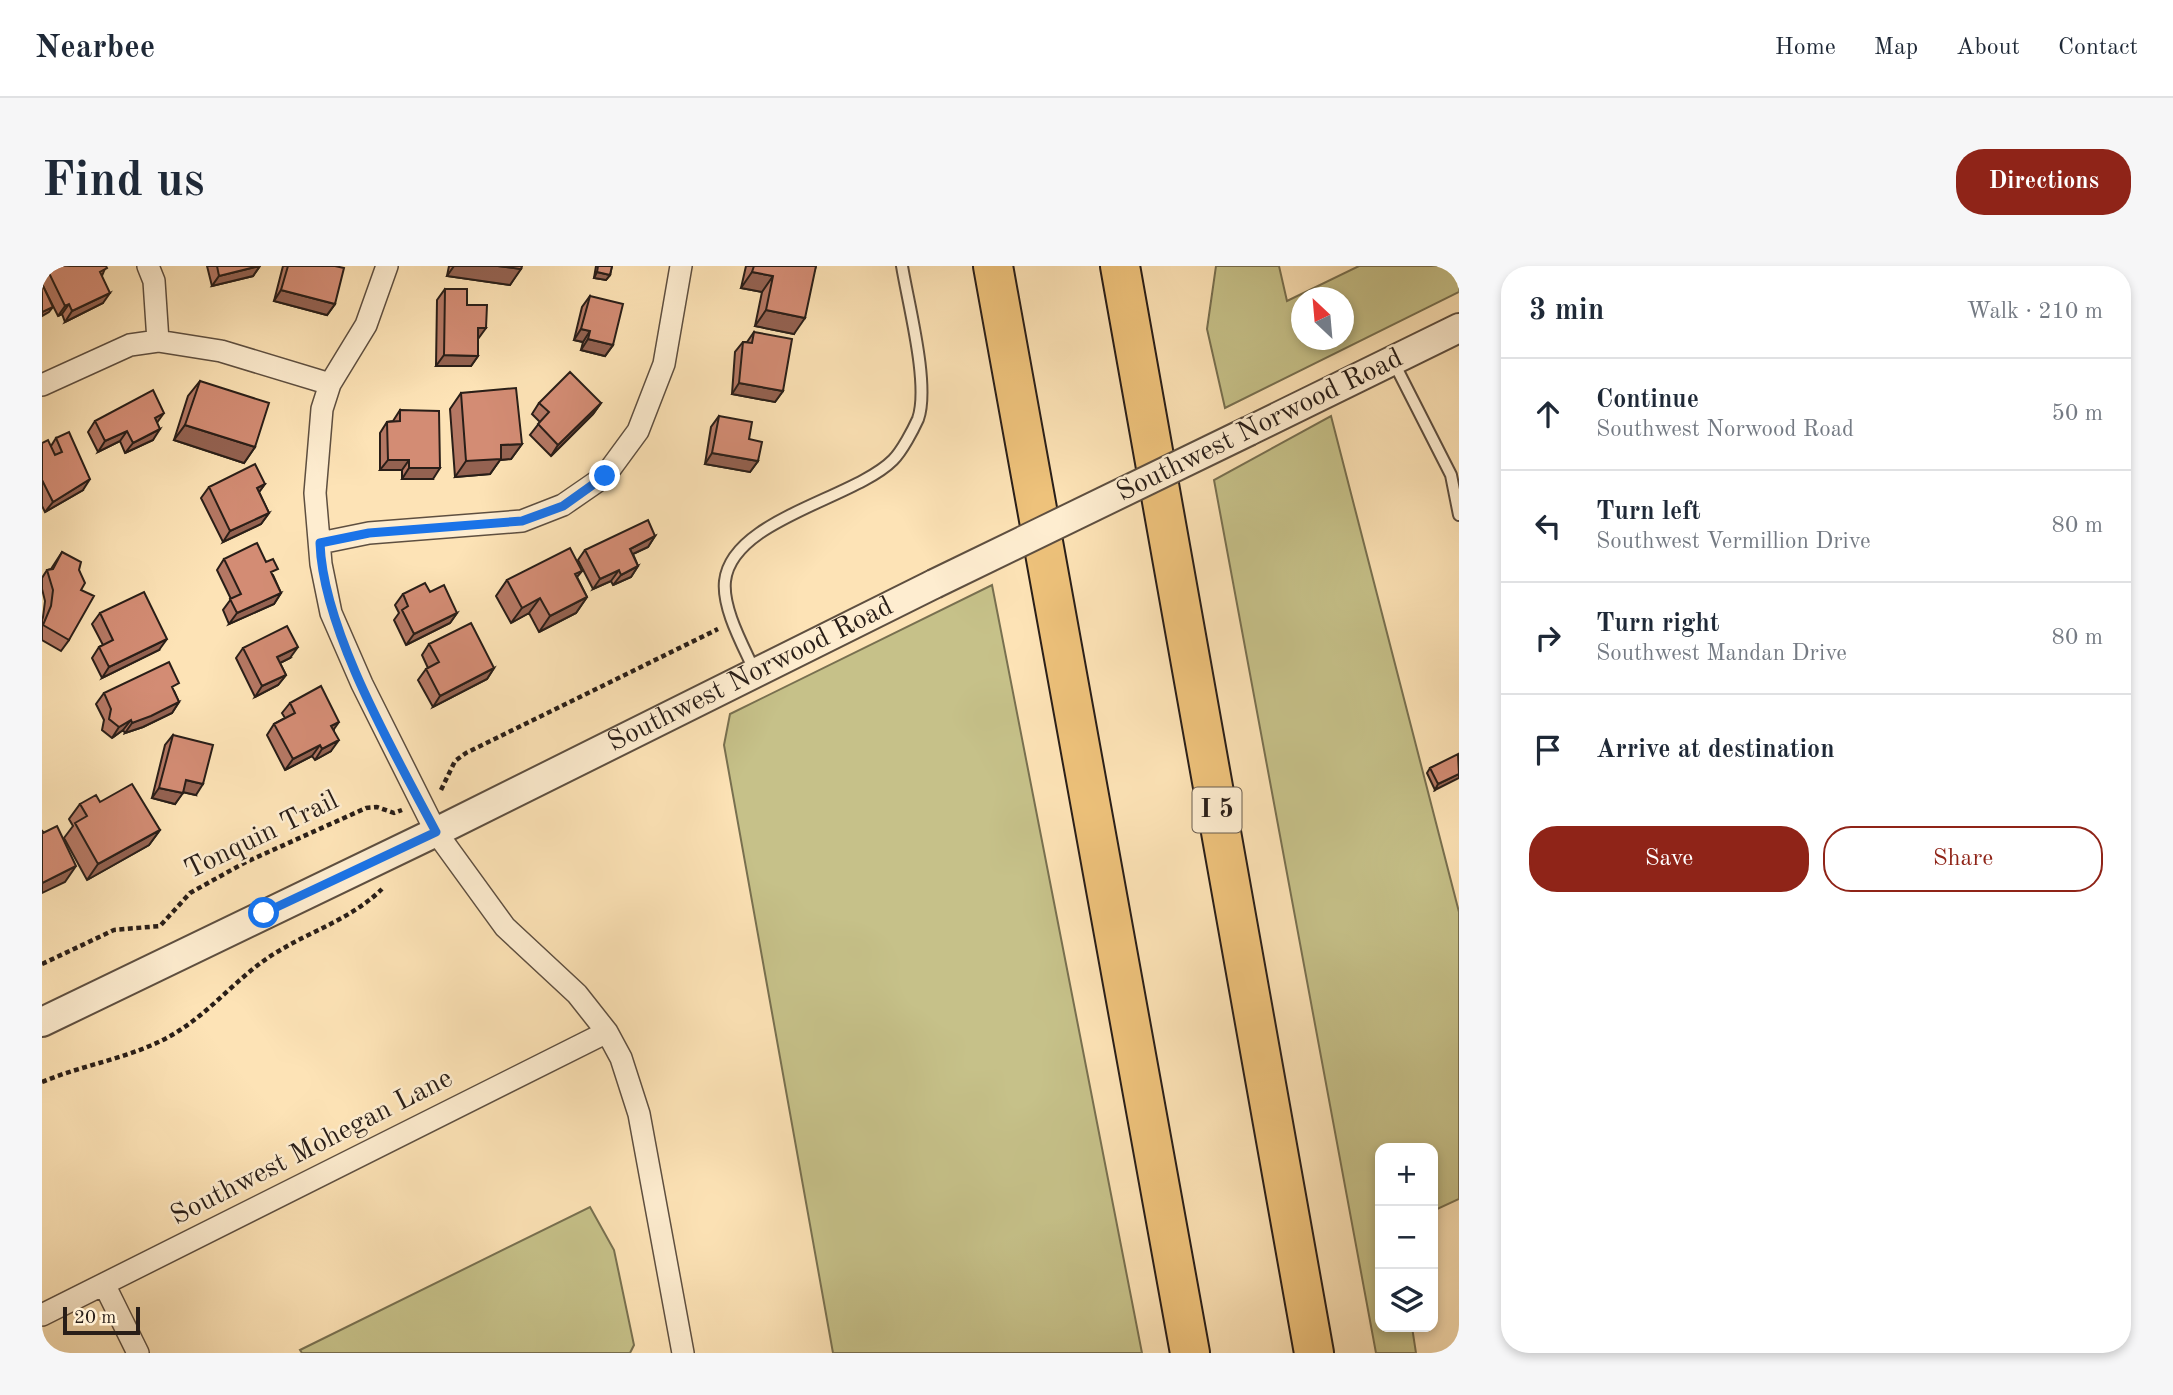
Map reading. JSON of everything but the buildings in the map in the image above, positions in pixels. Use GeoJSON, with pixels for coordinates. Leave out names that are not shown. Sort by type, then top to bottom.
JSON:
{"type":"FeatureCollection","features":[{"type":"Feature","properties":{"kind":"highway"},"geometry":{"type":"LineString","coordinates":[[993,266],[1191,1353]]}},
{"type":"Feature","properties":{"kind":"highway","name":"I 5"},"geometry":{"type":"LineString","coordinates":[[1120,266],[1314,1353]]}},
{"type":"Feature","properties":{"kind":"street"},"geometry":{"type":"LineString","coordinates":[[148,266],[154,281],[159,341]]}},
{"type":"Feature","properties":{"kind":"street"},"geometry":{"type":"LineString","coordinates":[[387,266],[366,325],[330,384],[322,409],[315,493],[321,564],[331,612],[362,684],[436,832],[505,927],[577,994],[607,1032],[631,1082],[683,1353]]}},
{"type":"Feature","properties":{"kind":"street"},"geometry":{"type":"LineString","coordinates":[[320,543],[369,533],[522,521],[563,506],[605,476],[638,431],[664,364],[681,266]]}},
{"type":"Feature","properties":{"kind":"street","name":"Southwest Norwood Road"},"geometry":{"type":"LineString","coordinates":[[42,1022],[436,832],[934,584],[1459,328]]}},
{"type":"Feature","properties":{"kind":"street"},"geometry":{"type":"LineString","coordinates":[[42,385],[130,345],[159,341],[221,351],[330,384]]}},
{"type":"Feature","properties":{"kind":"street","name":"Southwest Mohegan Lane"},"geometry":{"type":"LineString","coordinates":[[42,1315],[607,1032]]}},
{"type":"Feature","properties":{"kind":"street"},"geometry":{"type":"LineString","coordinates":[[104,1284],[138,1353]]}},
{"type":"Feature","properties":{"kind":"lane"},"geometry":{"type":"LineString","coordinates":[[755,673],[732,621],[725,581],[737,555],[757,534],[851,487],[893,460],[918,417],[921,374],[902,266]]}},
{"type":"Feature","properties":{"kind":"lane"},"geometry":{"type":"LineString","coordinates":[[1393,360],[1455,474],[1459,515]]}},
{"type":"Feature","properties":{"kind":"path"},"geometry":{"type":"LineString","coordinates":[[441,790],[455,761],[466,754],[732,621]]}},
{"type":"Feature","properties":{"kind":"path","name":"Tonquin Trail"},"geometry":{"type":"LineString","coordinates":[[42,964],[114,930],[160,926],[197,887],[313,830],[366,808],[394,813]]}},
{"type":"Feature","properties":{"kind":"path"},"geometry":{"type":"LineString","coordinates":[[42,1082],[117,1059],[177,1032],[276,952],[356,912],[389,883]]}},
{"type":"Feature","properties":{"kind":"shaded area"},"geometry":{"type":"Polygon","coordinates":[[[1216,266],[1279,266],[1287,301],[1291,299],[1291,350],[1342,350],[1225,408],[1207,329],[1216,266]]]}},
{"type":"Feature","properties":{"kind":"shaded area"},"geometry":{"type":"Polygon","coordinates":[[[1359,266],[1459,266],[1459,292],[1354,344],[1354,287],[1316,287],[1359,266]]]}},
{"type":"Feature","properties":{"kind":"shaded area"},"geometry":{"type":"Polygon","coordinates":[[[1331,416],[1459,912],[1459,1199],[1438,1209],[1438,1143],[1375,1143],[1375,1332],[1413,1332],[1416,1353],[1376,1353],[1214,480],[1331,416]]]}},
{"type":"Feature","properties":{"kind":"shaded area"},"geometry":{"type":"Polygon","coordinates":[[[992,585],[1142,1353],[833,1353],[724,745],[730,714],[992,585]]]}},
{"type":"Feature","properties":{"kind":"shaded area"},"geometry":{"type":"Polygon","coordinates":[[[590,1207],[614,1250],[634,1345],[630,1353],[302,1353],[300,1350],[590,1207]]]}},
{"type":"Feature","properties":{"kind":"route"},"geometry":{"type":"LineString","coordinates":[[264,913],[436,832],[362,684],[331,612],[321,564],[320,543],[369,533],[522,521],[563,506],[605,476]]}}]}
